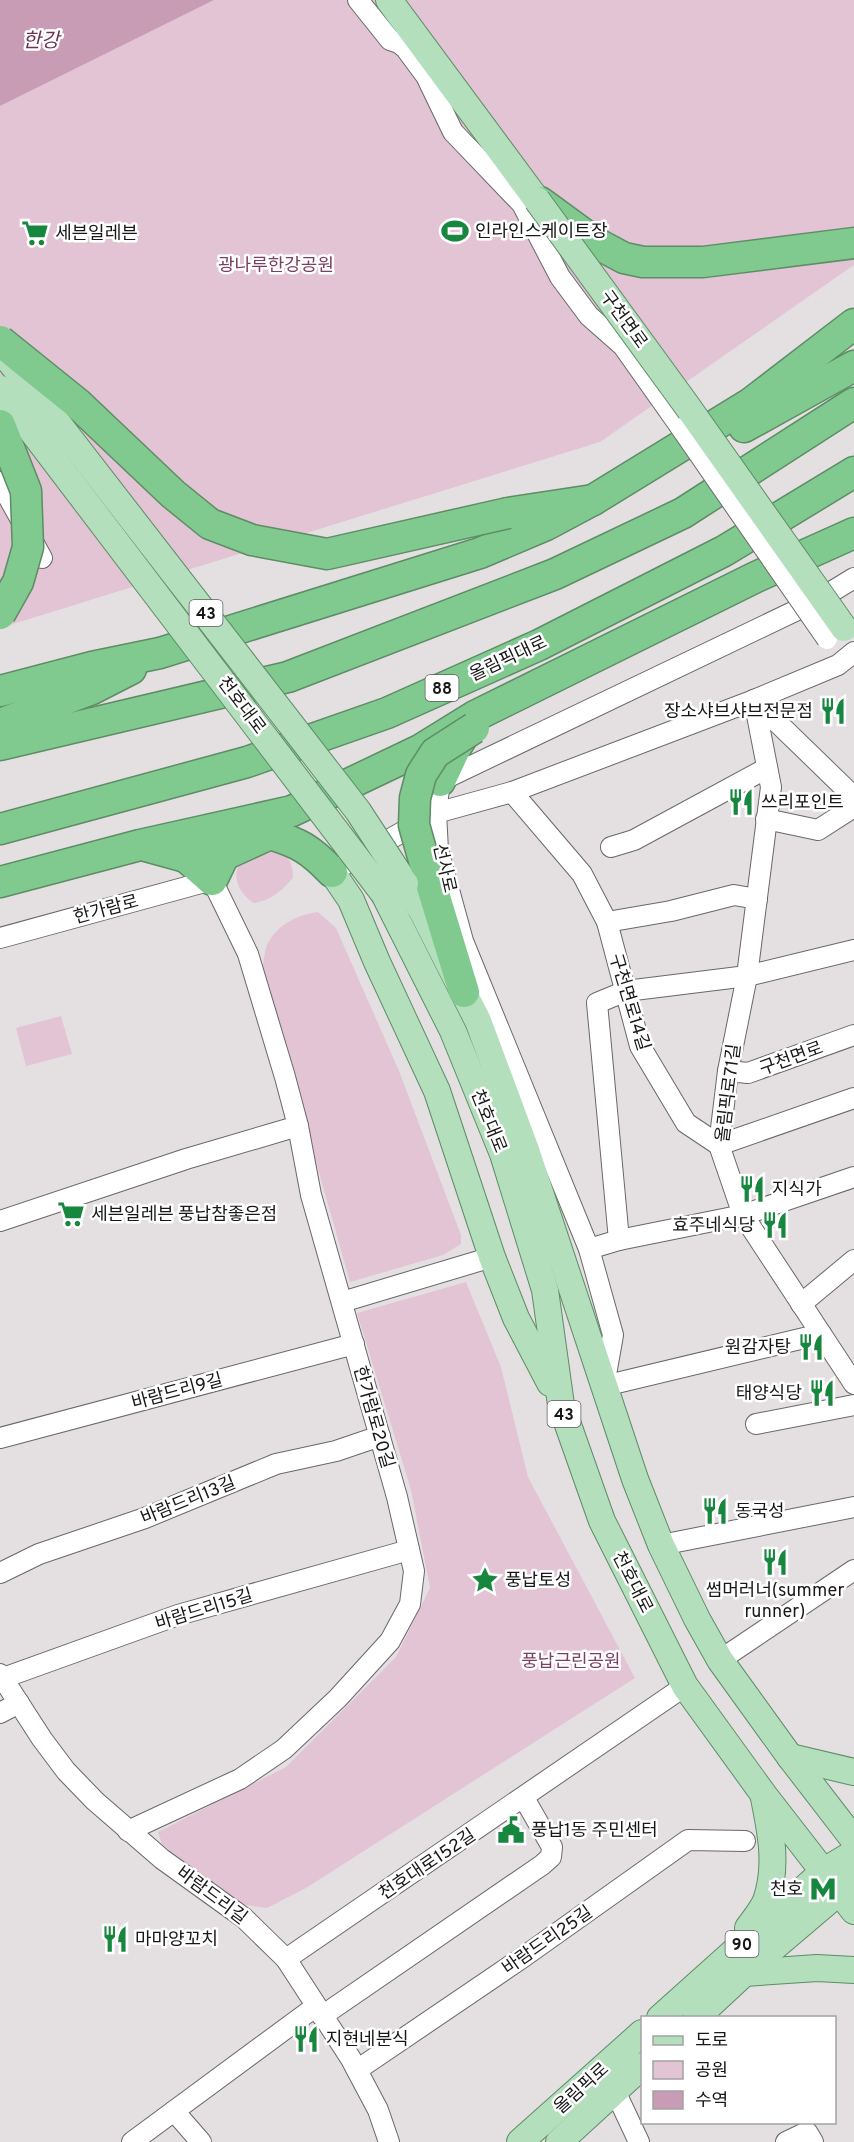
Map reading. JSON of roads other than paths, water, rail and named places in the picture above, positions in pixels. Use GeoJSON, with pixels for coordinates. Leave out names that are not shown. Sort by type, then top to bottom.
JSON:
{"type":"FeatureCollection","features":[{"type":"Feature","properties":{"kind":"highway"},"geometry":{"type":"LineString","coordinates":[[537,200],[596,243],[624,258],[643,262],[703,262],[854,243]]}},
{"type":"Feature","properties":{"kind":"highway"},"geometry":{"type":"LineString","coordinates":[[0,691],[92,667],[160,653],[480,553],[546,525],[602,495],[751,403],[854,324]]}},
{"type":"Feature","properties":{"kind":"highway"},"geometry":{"type":"LineString","coordinates":[[0,341],[77,403],[173,494],[210,524],[252,540],[327,554],[508,513],[602,495],[653,477],[854,366]]}},
{"type":"Feature","properties":{"kind":"highway"},"geometry":{"type":"LineString","coordinates":[[0,745],[288,677],[555,574],[683,513],[854,403]]}},
{"type":"Feature","properties":{"kind":"highway"},"geometry":{"type":"LineString","coordinates":[[0,425],[26,491],[28,547],[18,582],[0,614]]}},
{"type":"Feature","properties":{"kind":"highway","name":"올림픽대로"},"geometry":{"type":"LineString","coordinates":[[0,829],[248,762],[387,713],[539,645],[724,550],[854,472]]}},
{"type":"Feature","properties":{"kind":"highway"},"geometry":{"type":"LineString","coordinates":[[3,880],[140,845],[292,812],[475,722],[771,586],[824,547],[854,533]]}},
{"type":"Feature","properties":{"kind":"highway"},"geometry":{"type":"LineString","coordinates":[[0,724],[92,689],[160,653]]}},
{"type":"Feature","properties":{"kind":"highway"},"geometry":{"type":"LineString","coordinates":[[464,992],[405,880],[414,825],[415,798],[421,775],[435,753],[475,722]]}},
{"type":"Feature","properties":{"kind":"highway"},"geometry":{"type":"LineString","coordinates":[[440,781],[455,749],[475,722]]}},
{"type":"Feature","properties":{"kind":"highway"},"geometry":{"type":"LineString","coordinates":[[140,845],[218,868],[270,834],[292,812]]}},
{"type":"Feature","properties":{"kind":"highway"},"geometry":{"type":"LineString","coordinates":[[270,834],[297,843],[315,855],[332,872]]}},
{"type":"Feature","properties":{"kind":"main road","name":"구천면로"},"geometry":{"type":"LineString","coordinates":[[389,0],[685,403],[841,636]]}},
{"type":"Feature","properties":{"kind":"main road","name":"천호대로"},"geometry":{"type":"LineString","coordinates":[[0,348],[358,811],[405,880],[453,1031],[502,1154],[545,1290],[561,1405],[602,1521],[685,1686],[764,1795],[846,1901]]}},
{"type":"Feature","properties":{"kind":"main road","name":"천호대로"},"geometry":{"type":"LineString","coordinates":[[0,389],[405,880]]}},
{"type":"Feature","properties":{"kind":"main road"},"geometry":{"type":"LineString","coordinates":[[332,872],[351,900],[376,962],[436,1091],[492,1257],[516,1318],[561,1405]]}},
{"type":"Feature","properties":{"kind":"main road","name":"천호대로"},"geometry":{"type":"LineString","coordinates":[[464,992],[478,1021],[526,1150],[635,1479],[662,1545],[697,1619],[720,1659],[790,1757],[854,1840]]}},
{"type":"Feature","properties":{"kind":"main road"},"geometry":{"type":"LineString","coordinates":[[790,1757],[854,1772]]}},
{"type":"Feature","properties":{"kind":"main road"},"geometry":{"type":"LineString","coordinates":[[764,1795],[772,1842],[773,1869],[765,1902],[742,1965],[854,1970]]}},
{"type":"Feature","properties":{"kind":"main road","name":"90"},"geometry":{"type":"LineString","coordinates":[[698,2016],[742,1965],[764,1925],[824,1871],[854,1853]]}},
{"type":"Feature","properties":{"kind":"main road","name":"90"},"geometry":{"type":"LineString","coordinates":[[663,2016],[846,1901],[854,1863]]}},
{"type":"Feature","properties":{"kind":"main road","name":"올림픽로"},"geometry":{"type":"LineString","coordinates":[[520,2142],[641,2034]]}},
{"type":"Feature","properties":{"kind":"main road","name":"올림픽로"},"geometry":{"type":"LineString","coordinates":[[559,2142],[641,2067]]}},
{"type":"Feature","properties":{"kind":"street"},"geometry":{"type":"LineString","coordinates":[[357,0],[390,40],[399,43],[406,50],[426,76],[453,132],[522,204],[560,277],[589,316],[623,346],[841,636]]}},
{"type":"Feature","properties":{"kind":"street"},"geometry":{"type":"LineString","coordinates":[[0,482],[42,558]]}},
{"type":"Feature","properties":{"kind":"street"},"geometry":{"type":"LineString","coordinates":[[440,781],[818,600],[854,578]]}},
{"type":"Feature","properties":{"kind":"street"},"geometry":{"type":"LineString","coordinates":[[332,872],[436,813],[512,792],[754,700],[838,666],[854,652]]}},
{"type":"Feature","properties":{"kind":"street"},"geometry":{"type":"LineString","coordinates":[[754,700],[854,797]]}},
{"type":"Feature","properties":{"kind":"street","name":"올림픽로71길"},"geometry":{"type":"LineString","coordinates":[[754,700],[771,787],[747,976],[728,1071],[719,1144],[743,1215],[821,1334],[847,1356],[854,1384]]}},
{"type":"Feature","properties":{"kind":"street"},"geometry":{"type":"LineString","coordinates":[[611,847],[634,840],[767,768]]}},
{"type":"Feature","properties":{"kind":"street","name":"선사로"},"geometry":{"type":"LineString","coordinates":[[440,781],[436,813],[438,850],[463,941],[589,1249],[613,1335],[604,1386]]}},
{"type":"Feature","properties":{"kind":"street","name":"구천면로14길"},"geometry":{"type":"LineString","coordinates":[[512,792],[582,874],[607,922],[640,1046],[686,1123],[719,1144]]}},
{"type":"Feature","properties":{"kind":"street"},"geometry":{"type":"LineString","coordinates":[[766,819],[818,830],[854,807]]}},
{"type":"Feature","properties":{"kind":"street","name":"한가람로"},"geometry":{"type":"LineString","coordinates":[[0,938],[218,868]]}},
{"type":"Feature","properties":{"kind":"street","name":"한가람로20길"},"geometry":{"type":"LineString","coordinates":[[128,1831],[240,1779],[285,1749],[332,1698],[390,1641],[410,1604],[414,1571],[380,1436],[311,1195],[298,1126],[248,954],[218,868]]}},
{"type":"Feature","properties":{"kind":"street"},"geometry":{"type":"LineString","coordinates":[[607,922],[671,911],[734,895],[757,899]]}},
{"type":"Feature","properties":{"kind":"street"},"geometry":{"type":"LineString","coordinates":[[619,1240],[597,1004],[626,991],[747,976],[854,950]]}},
{"type":"Feature","properties":{"kind":"street","name":"구천면로"},"geometry":{"type":"LineString","coordinates":[[728,1071],[748,1073],[853,1039]]}},
{"type":"Feature","properties":{"kind":"street"},"geometry":{"type":"LineString","coordinates":[[719,1144],[854,1098]]}},
{"type":"Feature","properties":{"kind":"street"},"geometry":{"type":"LineString","coordinates":[[0,1221],[186,1159],[298,1126]]}},
{"type":"Feature","properties":{"kind":"street"},"geometry":{"type":"LineString","coordinates":[[589,1249],[619,1240],[743,1215],[854,1177]]}},
{"type":"Feature","properties":{"kind":"street"},"geometry":{"type":"LineString","coordinates":[[342,1302],[492,1257]]}},
{"type":"Feature","properties":{"kind":"street"},"geometry":{"type":"LineString","coordinates":[[801,1304],[854,1260]]}},
{"type":"Feature","properties":{"kind":"street"},"geometry":{"type":"LineString","coordinates":[[604,1386],[821,1334]]}},
{"type":"Feature","properties":{"kind":"street","name":"바람드리9길"},"geometry":{"type":"LineString","coordinates":[[0,1438],[354,1344]]}},
{"type":"Feature","properties":{"kind":"street"},"geometry":{"type":"LineString","coordinates":[[756,1424],[854,1405]]}},
{"type":"Feature","properties":{"kind":"street","name":"바람드리13길"},"geometry":{"type":"LineString","coordinates":[[0,1574],[39,1554],[145,1518],[276,1464],[336,1450],[380,1436]]}},
{"type":"Feature","properties":{"kind":"street"},"geometry":{"type":"LineString","coordinates":[[662,1545],[854,1507]]}},
{"type":"Feature","properties":{"kind":"street","name":"바람드리15길"},"geometry":{"type":"LineString","coordinates":[[2,1676],[178,1616],[409,1550]]}},
{"type":"Feature","properties":{"kind":"street"},"geometry":{"type":"LineString","coordinates":[[720,1659],[854,1570]]}},
{"type":"Feature","properties":{"kind":"street","name":"바람드리길"},"geometry":{"type":"LineString","coordinates":[[2,1676],[42,1739],[66,1771],[128,1831],[162,1859],[244,1918],[286,1959],[357,2070],[378,2110],[389,2142]]}},
{"type":"Feature","properties":{"kind":"street","name":"천호대로152길"},"geometry":{"type":"LineString","coordinates":[[286,1959],[685,1686]]}},
{"type":"Feature","properties":{"kind":"street"},"geometry":{"type":"LineString","coordinates":[[0,1713],[19,1702]]}},
{"type":"Feature","properties":{"kind":"street"},"geometry":{"type":"LineString","coordinates":[[132,2142],[319,2011],[543,1865],[551,1857],[552,1847],[524,1798]]}},
{"type":"Feature","properties":{"kind":"street","name":"바람드리25길"},"geometry":{"type":"LineString","coordinates":[[357,2070],[522,1958],[688,1840],[745,1841]]}},
{"type":"Feature","properties":{"kind":"street","name":"올림픽로"},"geometry":{"type":"LineString","coordinates":[[615,2091],[639,2142]]}},
{"type":"Feature","properties":{"kind":"street"},"geometry":{"type":"LineString","coordinates":[[174,2111],[201,2142]]}},
{"type":"Feature","properties":{"kind":"street"},"geometry":{"type":"LineString","coordinates":[[786,2142],[810,2137]]}},
{"type":"Feature","properties":{"kind":"water","name":"한강"},"geometry":{"type":"Polygon","coordinates":[[[0,0],[214,0],[0,106],[0,0]]]}},
{"type":"Feature","properties":{"kind":"place","name":"인라인스케이트장"},"geometry":{"type":"Point","coordinates":[455,231]}},
{"type":"Feature","properties":{"kind":"place","name":"세븐일레븐"},"geometry":{"type":"Point","coordinates":[35,233]}},
{"type":"Feature","properties":{"kind":"place","name":"장소샤브샤브전문점"},"geometry":{"type":"Point","coordinates":[833,711]}},
{"type":"Feature","properties":{"kind":"place","name":"쓰리포인트"},"geometry":{"type":"Point","coordinates":[741,802]}},
{"type":"Feature","properties":{"kind":"place","name":"지식가"},"geometry":{"type":"Point","coordinates":[752,1189]}},
{"type":"Feature","properties":{"kind":"place","name":"세븐일레븐 풍납참좋은점"},"geometry":{"type":"Point","coordinates":[71,1214]}},
{"type":"Feature","properties":{"kind":"place","name":"효주네식당"},"geometry":{"type":"Point","coordinates":[775,1225]}},
{"type":"Feature","properties":{"kind":"place","name":"원감자탕"},"geometry":{"type":"Point","coordinates":[811,1347]}},
{"type":"Feature","properties":{"kind":"place","name":"태양식당"},"geometry":{"type":"Point","coordinates":[822,1393]}},
{"type":"Feature","properties":{"kind":"place","name":"동국성"},"geometry":{"type":"Point","coordinates":[715,1511]}},
{"type":"Feature","properties":{"kind":"place","name":"썸머러너(summer runner)"},"geometry":{"type":"Point","coordinates":[775,1562]}},
{"type":"Feature","properties":{"kind":"place","name":"풍납토성"},"geometry":{"type":"Point","coordinates":[485,1580]}},
{"type":"Feature","properties":{"kind":"place","name":"풍납1동 주민센터"},"geometry":{"type":"Point","coordinates":[511,1830]}},
{"type":"Feature","properties":{"kind":"place","name":"천호"},"geometry":{"type":"Point","coordinates":[823,1889]}},
{"type":"Feature","properties":{"kind":"place","name":"마마양꼬치"},"geometry":{"type":"Point","coordinates":[115,1939]}},
{"type":"Feature","properties":{"kind":"place","name":"지현네분식"},"geometry":{"type":"Point","coordinates":[306,2039]}},
{"type":"Feature","properties":{"kind":"park label","name":"광나루한강공원"},"geometry":{"type":"Point","coordinates":[276,265]}},
{"type":"Feature","properties":{"kind":"park label","name":"풍납근린공원"},"geometry":{"type":"Point","coordinates":[571,1661]}}]}
